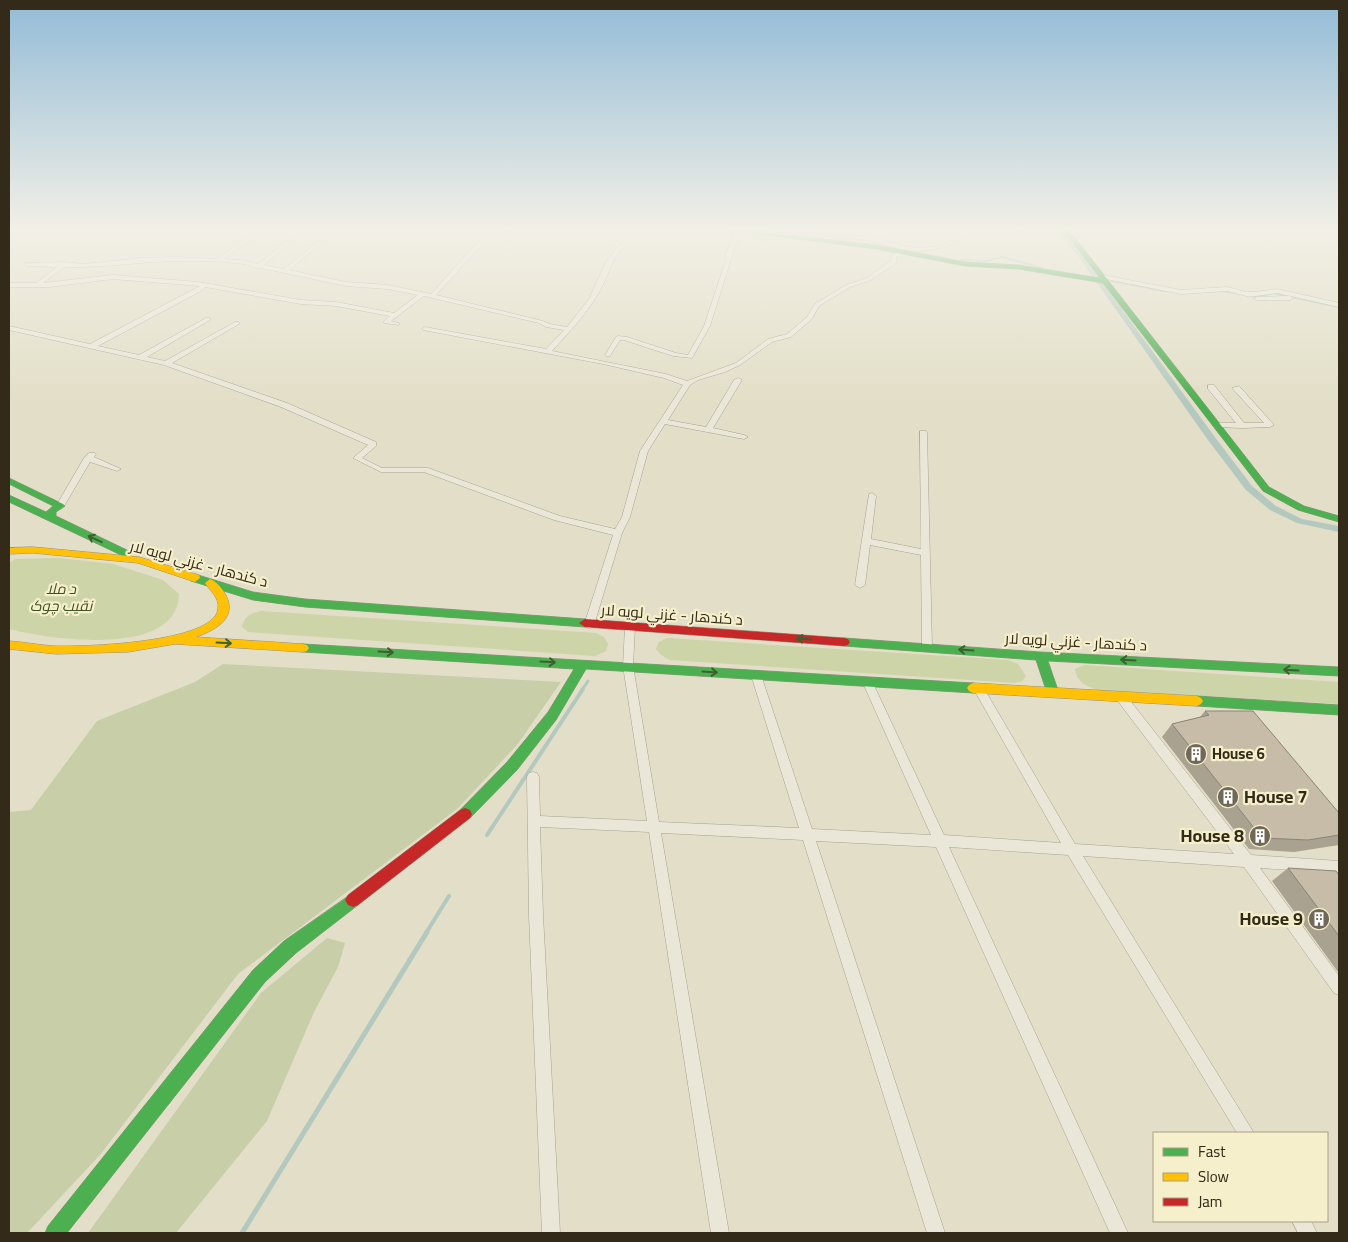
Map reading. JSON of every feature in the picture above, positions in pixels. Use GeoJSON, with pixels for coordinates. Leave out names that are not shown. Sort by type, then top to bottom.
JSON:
{"type":"FeatureCollection","features":[{"type":"Feature","properties":{"kind":"main road"},"geometry":{"type":"LineString","coordinates":[[1112,288],[1266,489],[1288,504],[1314,514],[1339,519]]}},
{"type":"Feature","properties":{"kind":"main road"},"geometry":{"type":"LineString","coordinates":[[9,481],[60,506]]}},
{"type":"Feature","properties":{"kind":"main road"},"geometry":{"type":"LineString","coordinates":[[9,498],[139,560]]}},
{"type":"Feature","properties":{"kind":"main road"},"geometry":{"type":"LineString","coordinates":[[52,519],[50,511],[60,506]]}},
{"type":"Feature","properties":{"kind":"main road","name":"د کندهار - غزني لويه لار"},"geometry":{"type":"LineString","coordinates":[[9,552],[33,550],[139,560],[253,596],[305,603],[589,625],[630,626],[1040,656],[1339,672]]}},
{"type":"Feature","properties":{"kind":"main road"},"geometry":{"type":"LineString","coordinates":[[9,645],[56,650],[128,648],[175,640],[196,634],[215,623],[224,612],[226,602],[221,591],[208,582]]}},
{"type":"Feature","properties":{"kind":"main road"},"geometry":{"type":"LineString","coordinates":[[175,640],[1339,710]]}},
{"type":"Feature","properties":{"kind":"main road"},"geometry":{"type":"LineString","coordinates":[[1040,656],[1053,693]]}},
{"type":"Feature","properties":{"kind":"main road"},"geometry":{"type":"LineString","coordinates":[[55,1233],[260,976],[290,947],[463,816],[512,766],[546,723],[582,664]]}},
{"type":"Feature","properties":{"kind":"main road"},"geometry":{"type":"LineString","coordinates":[[1238,704],[1251,719]]}},
{"type":"Feature","properties":{"kind":"street"},"geometry":{"type":"LineString","coordinates":[[92,346],[202,288],[301,302],[336,304],[392,317]]}},
{"type":"Feature","properties":{"kind":"street"},"geometry":{"type":"LineString","coordinates":[[390,288],[541,322],[548,326],[569,329]]}},
{"type":"Feature","properties":{"kind":"street"},"geometry":{"type":"LineString","coordinates":[[432,296],[439,288]]}},
{"type":"Feature","properties":{"kind":"street"},"geometry":{"type":"LineString","coordinates":[[547,352],[569,329],[598,288]]}},
{"type":"Feature","properties":{"kind":"street"},"geometry":{"type":"LineString","coordinates":[[608,355],[618,338],[625,338],[675,355],[690,357],[707,326],[719,288]]}},
{"type":"Feature","properties":{"kind":"street"},"geometry":{"type":"LineString","coordinates":[[589,625],[618,533],[626,517],[644,451],[687,384],[738,364],[770,340],[789,336],[810,318],[817,305],[845,288]]}},
{"type":"Feature","properties":{"kind":"street"},"geometry":{"type":"LineString","coordinates":[[1138,288],[1163,294],[1195,296],[1229,294],[1250,299],[1288,298],[1339,309]]}},
{"type":"Feature","properties":{"kind":"street"},"geometry":{"type":"LineString","coordinates":[[1156,288],[1181,292],[1217,289],[1256,294],[1277,291],[1339,304]]}},
{"type":"Feature","properties":{"kind":"street"},"geometry":{"type":"LineString","coordinates":[[397,324],[386,322],[423,294]]}},
{"type":"Feature","properties":{"kind":"street"},"geometry":{"type":"LineString","coordinates":[[141,357],[208,319]]}},
{"type":"Feature","properties":{"kind":"street"},"geometry":{"type":"LineString","coordinates":[[166,363],[237,323]]}},
{"type":"Feature","properties":{"kind":"street"},"geometry":{"type":"LineString","coordinates":[[9,328],[166,363],[284,405],[373,444],[357,458],[381,470],[425,470],[556,518],[618,533]]}},
{"type":"Feature","properties":{"kind":"street"},"geometry":{"type":"LineString","coordinates":[[425,329],[603,362],[666,376],[687,384]]}},
{"type":"Feature","properties":{"kind":"street"},"geometry":{"type":"LineString","coordinates":[[708,430],[738,380]]}},
{"type":"Feature","properties":{"kind":"street"},"geometry":{"type":"LineString","coordinates":[[1211,387],[1243,426]]}},
{"type":"Feature","properties":{"kind":"street"},"geometry":{"type":"LineString","coordinates":[[1217,425],[1270,425],[1236,388]]}},
{"type":"Feature","properties":{"kind":"street"},"geometry":{"type":"LineString","coordinates":[[664,421],[744,437]]}},
{"type":"Feature","properties":{"kind":"street"},"geometry":{"type":"LineString","coordinates":[[923,433],[927,648]]}},
{"type":"Feature","properties":{"kind":"street"},"geometry":{"type":"LineString","coordinates":[[60,506],[90,456],[117,469]]}},
{"type":"Feature","properties":{"kind":"street"},"geometry":{"type":"LineString","coordinates":[[860,585],[872,496]]}},
{"type":"Feature","properties":{"kind":"street"},"geometry":{"type":"LineString","coordinates":[[867,541],[925,553]]}},
{"type":"Feature","properties":{"kind":"street"},"geometry":{"type":"LineString","coordinates":[[630,626],[628,666],[656,827],[720,1233]]}},
{"type":"Feature","properties":{"kind":"street"},"geometry":{"type":"LineString","coordinates":[[756,675],[936,1233]]}},
{"type":"Feature","properties":{"kind":"street"},"geometry":{"type":"LineString","coordinates":[[867,681],[1119,1233]]}},
{"type":"Feature","properties":{"kind":"street"},"geometry":{"type":"LineString","coordinates":[[978,688],[1071,849],[1245,1132]]}},
{"type":"Feature","properties":{"kind":"street"},"geometry":{"type":"LineString","coordinates":[[1121,697],[1248,862],[1339,988]]}},
{"type":"Feature","properties":{"kind":"street"},"geometry":{"type":"LineString","coordinates":[[533,777],[536,925],[551,1233]]}},
{"type":"Feature","properties":{"kind":"street"},"geometry":{"type":"LineString","coordinates":[[534,821],[941,841],[1339,868]]}},
{"type":"Feature","properties":{"kind":"street"},"geometry":{"type":"LineString","coordinates":[[1301,1222],[1308,1233]]}},
{"type":"Feature","properties":{"kind":"green space","name":"د ملا نقيب چوک"},"geometry":{"type":"Polygon","coordinates":[[[59,558],[113,564],[163,580],[179,594],[173,615],[158,628],[135,636],[108,640],[52,637],[9,629],[9,562],[16,559],[59,558]]]}},
{"type":"Feature","properties":{"kind":"green space"},"geometry":{"type":"Polygon","coordinates":[[[261,611],[596,633],[604,637],[608,644],[606,651],[595,656],[248,632],[242,627],[244,620],[248,616],[261,611]]]}},
{"type":"Feature","properties":{"kind":"green space"},"geometry":{"type":"Polygon","coordinates":[[[667,638],[1008,660],[1018,664],[1026,676],[1022,681],[1015,683],[670,660],[661,655],[656,649],[659,642],[667,638]]]}},
{"type":"Feature","properties":{"kind":"green space"},"geometry":{"type":"Polygon","coordinates":[[[223,664],[561,682],[517,745],[457,809],[238,974],[100,1155],[27,1233],[9,1233],[9,812],[31,810],[97,721],[195,682],[223,664]]]}},
{"type":"Feature","properties":{"kind":"green space"},"geometry":{"type":"Polygon","coordinates":[[[1084,665],[1339,682],[1339,704],[1097,690],[1086,685],[1078,677],[1075,669],[1084,665]]]}},
{"type":"Feature","properties":{"kind":"green space"},"geometry":{"type":"Polygon","coordinates":[[[327,938],[345,943],[338,967],[314,1012],[267,1121],[176,1233],[88,1233],[261,993],[327,938]]]}},
{"type":"Feature","properties":{"kind":"building"},"geometry":{"type":"Polygon","coordinates":[[[1205,711],[1253,711],[1339,813],[1339,835],[1308,840],[1262,838],[1172,724],[1209,715],[1205,711]]]}},
{"type":"Feature","properties":{"kind":"building"},"geometry":{"type":"Polygon","coordinates":[[[1288,868],[1336,871],[1339,875],[1339,936],[1288,868]]]}},
{"type":"Feature","properties":{"kind":"waterway"},"geometry":{"type":"LineString","coordinates":[[1104,288],[1249,488],[1273,508],[1300,521],[1339,529]]}},
{"type":"Feature","properties":{"kind":"waterway"},"geometry":{"type":"LineString","coordinates":[[1149,288],[1165,291]]}},
{"type":"Feature","properties":{"kind":"waterway"},"geometry":{"type":"LineString","coordinates":[[1186,293],[1222,291],[1260,297],[1272,293],[1339,307]]}},
{"type":"Feature","properties":{"kind":"waterway"},"geometry":{"type":"LineString","coordinates":[[582,690],[588,681]]}},
{"type":"Feature","properties":{"kind":"waterway"},"geometry":{"type":"LineString","coordinates":[[487,835],[583,689]]}},
{"type":"Feature","properties":{"kind":"waterway"},"geometry":{"type":"LineString","coordinates":[[426,933],[449,896]]}},
{"type":"Feature","properties":{"kind":"waterway"},"geometry":{"type":"LineString","coordinates":[[242,1233],[427,932]]}},
{"type":"Feature","properties":{"kind":"traffic: fast"},"geometry":{"type":"LineString","coordinates":[[1111,288],[1266,489],[1301,508],[1339,519]]}},
{"type":"Feature","properties":{"kind":"traffic: fast"},"geometry":{"type":"LineString","coordinates":[[9,481],[60,506],[51,511],[51,519]]}},
{"type":"Feature","properties":{"kind":"traffic: fast"},"geometry":{"type":"LineString","coordinates":[[9,498],[127,554]]}},
{"type":"Feature","properties":{"kind":"traffic: fast"},"geometry":{"type":"LineString","coordinates":[[195,578],[253,596],[305,603],[585,623]]}},
{"type":"Feature","properties":{"kind":"traffic: fast"},"geometry":{"type":"LineString","coordinates":[[844,642],[1040,656],[1339,672]]}},
{"type":"Feature","properties":{"kind":"traffic: fast"},"geometry":{"type":"LineString","coordinates":[[303,648],[973,688]]}},
{"type":"Feature","properties":{"kind":"traffic: fast"},"geometry":{"type":"LineString","coordinates":[[1040,656],[1053,693]]}},
{"type":"Feature","properties":{"kind":"traffic: fast"},"geometry":{"type":"LineString","coordinates":[[465,814],[512,766],[552,716],[583,664]]}},
{"type":"Feature","properties":{"kind":"traffic: fast"},"geometry":{"type":"LineString","coordinates":[[1197,701],[1339,710]]}},
{"type":"Feature","properties":{"kind":"traffic: fast"},"geometry":{"type":"LineString","coordinates":[[55,1233],[259,976],[290,947],[353,900]]}},
{"type":"Feature","properties":{"kind":"traffic: slow"},"geometry":{"type":"LineString","coordinates":[[9,551],[33,550],[139,560],[195,578]]}},
{"type":"Feature","properties":{"kind":"traffic: slow"},"geometry":{"type":"LineString","coordinates":[[183,637],[213,624],[224,611],[224,603],[220,594],[210,583]]}},
{"type":"Feature","properties":{"kind":"traffic: slow"},"geometry":{"type":"LineString","coordinates":[[9,645],[56,650],[128,648],[175,640],[303,648]]}},
{"type":"Feature","properties":{"kind":"traffic: slow"},"geometry":{"type":"LineString","coordinates":[[973,688],[1197,701]]}},
{"type":"Feature","properties":{"kind":"traffic: jam"},"geometry":{"type":"LineString","coordinates":[[585,623],[844,642]]}},
{"type":"Feature","properties":{"kind":"traffic: jam"},"geometry":{"type":"LineString","coordinates":[[353,900],[465,814]]}},
{"type":"Feature","properties":{"kind":"place","name":"House 6"},"geometry":{"type":"Point","coordinates":[1196,754]}},
{"type":"Feature","properties":{"kind":"place","name":"House 7"},"geometry":{"type":"Point","coordinates":[1228,797]}},
{"type":"Feature","properties":{"kind":"place","name":"House 8"},"geometry":{"type":"Point","coordinates":[1260,836]}},
{"type":"Feature","properties":{"kind":"place","name":"House 9"},"geometry":{"type":"Point","coordinates":[1319,919]}}]}
